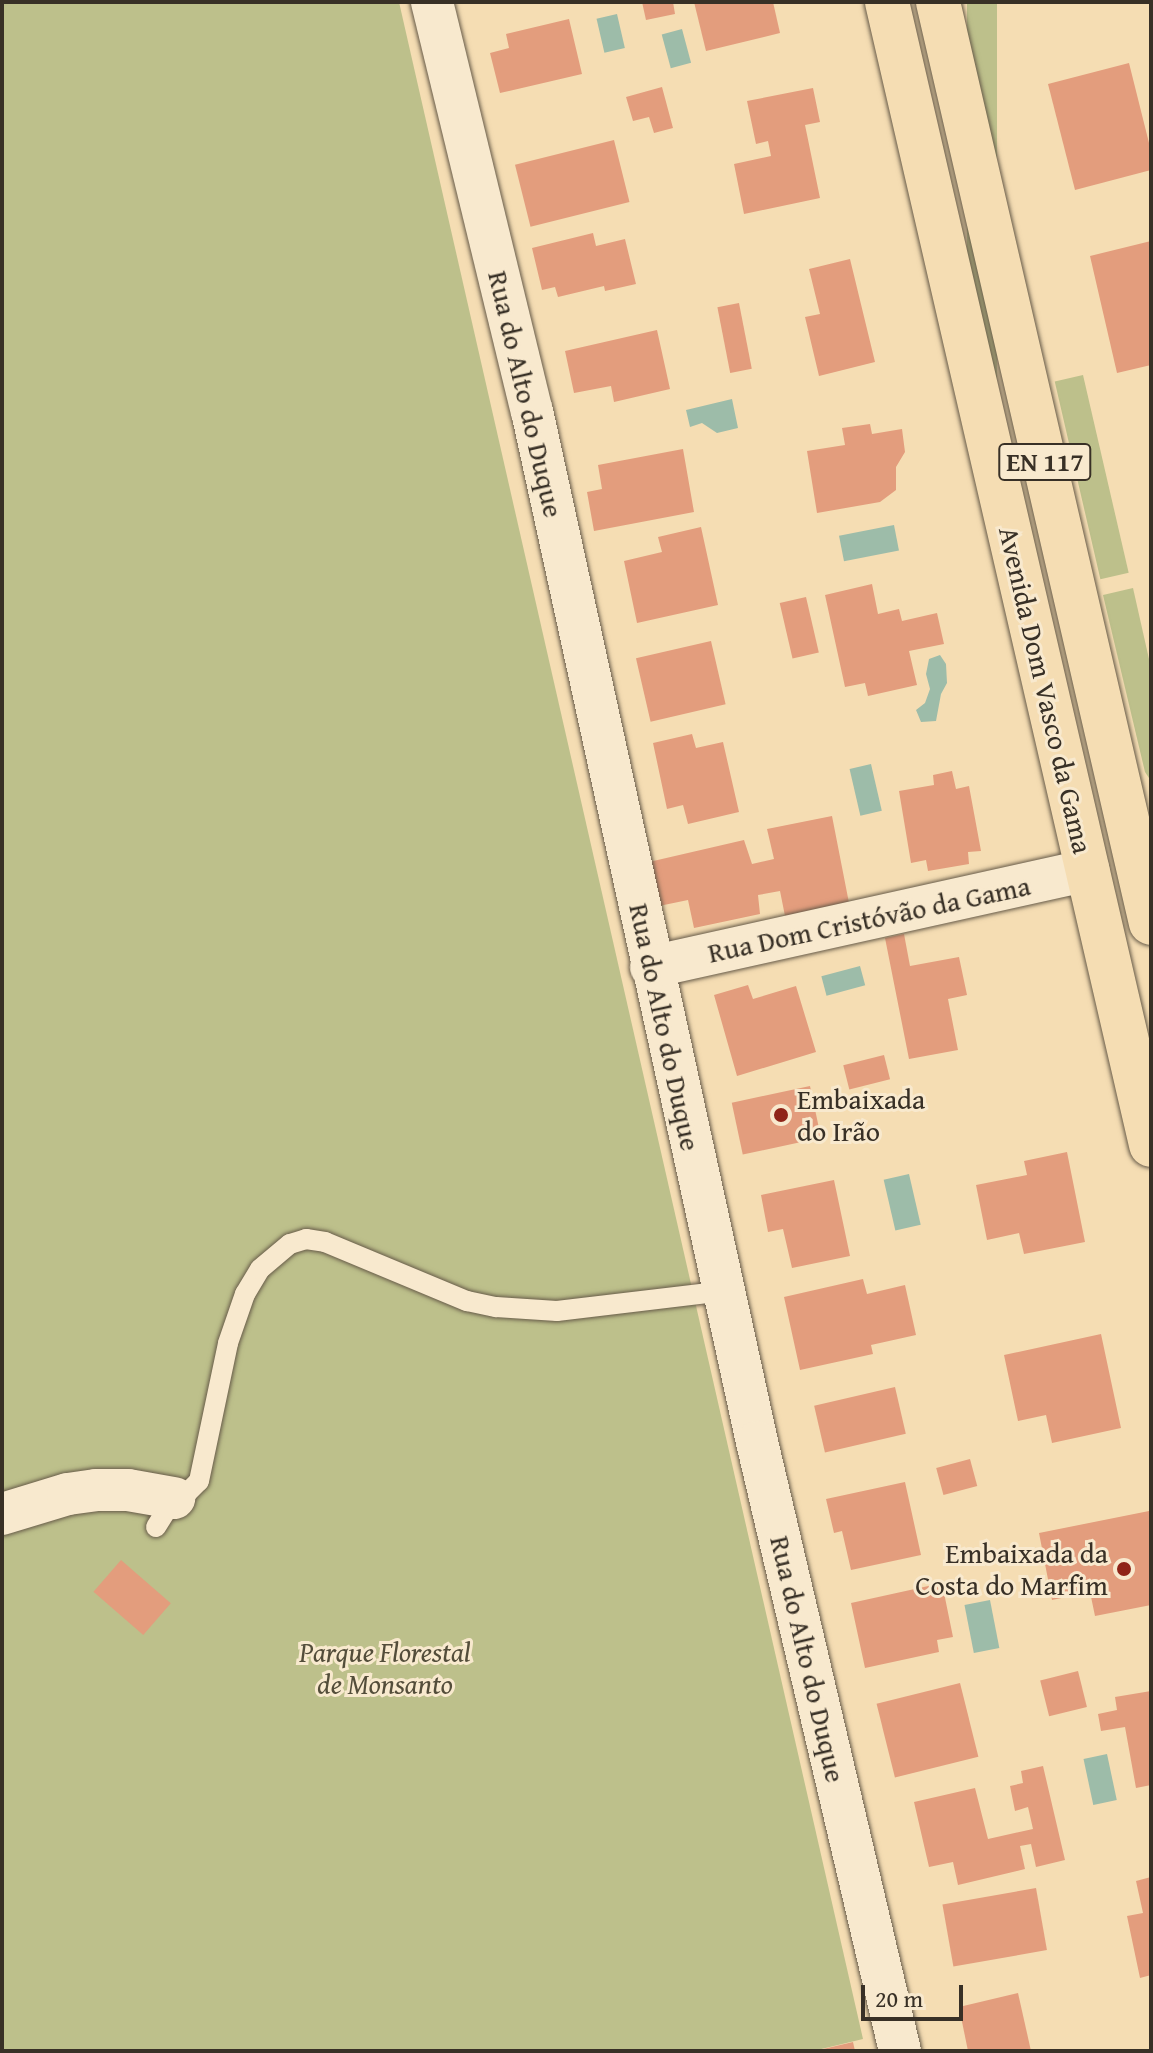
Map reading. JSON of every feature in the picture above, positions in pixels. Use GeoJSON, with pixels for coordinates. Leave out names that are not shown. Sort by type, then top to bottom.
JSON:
{"type":"FeatureCollection","features":[{"type":"Feature","properties":{"kind":"main road","name":"Avenida Dom Vasco da Gama"},"geometry":{"type":"LineString","coordinates":[[887,2],[1151,1145]]}},
{"type":"Feature","properties":{"kind":"main road","name":"Avenida Dom Vasco da Gama"},"geometry":{"type":"LineString","coordinates":[[938,2],[1145,867],[1151,923]]}},
{"type":"Feature","properties":{"kind":"street","name":"Rua do Alto do Duque"},"geometry":{"type":"LineString","coordinates":[[432,2],[532,411],[651,967],[900,2051]]}},
{"type":"Feature","properties":{"kind":"street","name":"Rua Dom Cristóvão da Gama"},"geometry":{"type":"LineString","coordinates":[[651,967],[1088,870]]}},
{"type":"Feature","properties":{"kind":"street"},"geometry":{"type":"LineString","coordinates":[[2,1514],[68,1494],[96,1490],[128,1490],[165,1512]]}},
{"type":"Feature","properties":{"kind":"lane"},"geometry":{"type":"LineString","coordinates":[[165,1512],[199,1481],[228,1343],[245,1294],[260,1269],[290,1244],[306,1239],[325,1242],[467,1301],[496,1307],[557,1311],[724,1291]]}},
{"type":"Feature","properties":{"kind":"green space","name":"Parque Florestal de Monsanto"},"geometry":{"type":"Polygon","coordinates":[[[2,2],[399,2],[863,2039],[813,2051],[2,2051],[2,2]]]}},
{"type":"Feature","properties":{"kind":"green space"},"geometry":{"type":"Polygon","coordinates":[[[967,2],[997,2],[997,382],[967,382],[967,2]]]}},
{"type":"Feature","properties":{"kind":"green space"},"geometry":{"type":"Polygon","coordinates":[[[1083,375],[1129,573],[1100,579],[1055,382],[1083,375]]]}},
{"type":"Feature","properties":{"kind":"green space"},"geometry":{"type":"Polygon","coordinates":[[[1133,588],[1151,668],[1151,781],[1145,772],[1103,595],[1133,588]]]}},
{"type":"Feature","properties":{"kind":"shaded area"},"geometry":{"type":"Polygon","coordinates":[[[617,14],[625,48],[604,53],[597,19],[617,14]]]}},
{"type":"Feature","properties":{"kind":"shaded area"},"geometry":{"type":"Polygon","coordinates":[[[682,29],[691,63],[671,68],[662,34],[682,29]]]}},
{"type":"Feature","properties":{"kind":"shaded area"},"geometry":{"type":"Polygon","coordinates":[[[732,399],[738,428],[717,433],[702,423],[690,427],[686,410],[732,399]]]}},
{"type":"Feature","properties":{"kind":"shaded area"},"geometry":{"type":"Polygon","coordinates":[[[894,525],[899,551],[844,561],[839,536],[894,525]]]}},
{"type":"Feature","properties":{"kind":"shaded area"},"geometry":{"type":"Polygon","coordinates":[[[940,655],[946,664],[947,683],[941,694],[936,721],[921,722],[916,710],[925,703],[930,689],[926,674],[929,659],[940,655]]]}},
{"type":"Feature","properties":{"kind":"shaded area"},"geometry":{"type":"Polygon","coordinates":[[[871,764],[882,811],[860,816],[850,769],[871,764]]]}},
{"type":"Feature","properties":{"kind":"shaded area"},"geometry":{"type":"Polygon","coordinates":[[[860,966],[865,985],[827,996],[821,976],[860,966]]]}},
{"type":"Feature","properties":{"kind":"shaded area"},"geometry":{"type":"Polygon","coordinates":[[[909,1174],[921,1225],[895,1231],[884,1180],[909,1174]]]}},
{"type":"Feature","properties":{"kind":"shaded area"},"geometry":{"type":"Polygon","coordinates":[[[990,1600],[999,1648],[974,1653],[964,1605],[990,1600]]]}},
{"type":"Feature","properties":{"kind":"shaded area"},"geometry":{"type":"Polygon","coordinates":[[[1107,1754],[1117,1800],[1093,1805],[1084,1759],[1107,1754]]]}},
{"type":"Feature","properties":{"kind":"building"},"geometry":{"type":"Polygon","coordinates":[[[642,2],[673,2],[675,14],[646,20],[642,2]]]}},
{"type":"Feature","properties":{"kind":"building"},"geometry":{"type":"Polygon","coordinates":[[[694,2],[773,2],[780,33],[706,51],[694,2]]]}},
{"type":"Feature","properties":{"kind":"building"},"geometry":{"type":"Polygon","coordinates":[[[569,19],[582,74],[500,93],[490,53],[509,48],[506,34],[569,19]]]}},
{"type":"Feature","properties":{"kind":"building"},"geometry":{"type":"Polygon","coordinates":[[[1129,63],[1151,151],[1151,170],[1075,190],[1048,84],[1129,63]]]}},
{"type":"Feature","properties":{"kind":"building"},"geometry":{"type":"Polygon","coordinates":[[[662,87],[673,128],[654,133],[649,117],[633,121],[626,97],[662,87]]]}},
{"type":"Feature","properties":{"kind":"building"},"geometry":{"type":"Polygon","coordinates":[[[813,88],[820,122],[805,125],[820,198],[744,214],[734,164],[771,156],[768,141],[756,144],[747,101],[813,88]]]}},
{"type":"Feature","properties":{"kind":"building"},"geometry":{"type":"Polygon","coordinates":[[[614,140],[629,202],[531,227],[515,165],[614,140]]]}},
{"type":"Feature","properties":{"kind":"building"},"geometry":{"type":"Polygon","coordinates":[[[593,233],[596,246],[625,239],[636,284],[605,291],[604,286],[558,297],[555,287],[542,290],[532,248],[593,233]]]}},
{"type":"Feature","properties":{"kind":"building"},"geometry":{"type":"Polygon","coordinates":[[[1151,241],[1151,365],[1117,373],[1090,256],[1151,241]]]}},
{"type":"Feature","properties":{"kind":"building"},"geometry":{"type":"Polygon","coordinates":[[[850,259],[875,362],[819,376],[805,317],[820,314],[809,269],[850,259]]]}},
{"type":"Feature","properties":{"kind":"building"},"geometry":{"type":"Polygon","coordinates":[[[739,303],[752,369],[730,373],[717,307],[739,303]]]}},
{"type":"Feature","properties":{"kind":"building"},"geometry":{"type":"Polygon","coordinates":[[[657,330],[670,389],[614,402],[611,386],[574,393],[565,351],[657,330]]]}},
{"type":"Feature","properties":{"kind":"building"},"geometry":{"type":"Polygon","coordinates":[[[870,424],[872,434],[902,429],[905,452],[896,467],[896,490],[880,502],[817,513],[807,451],[845,445],[842,428],[870,424]]]}},
{"type":"Feature","properties":{"kind":"building"},"geometry":{"type":"Polygon","coordinates":[[[683,449],[694,512],[594,531],[587,492],[602,489],[598,465],[683,449]]]}},
{"type":"Feature","properties":{"kind":"building"},"geometry":{"type":"Polygon","coordinates":[[[701,527],[718,605],[637,623],[624,561],[662,552],[658,537],[701,527]]]}},
{"type":"Feature","properties":{"kind":"building"},"geometry":{"type":"Polygon","coordinates":[[[872,584],[878,614],[899,609],[902,621],[937,613],[944,644],[909,651],[917,685],[868,696],[865,683],[845,687],[825,595],[872,584]]]}},
{"type":"Feature","properties":{"kind":"building"},"geometry":{"type":"Polygon","coordinates":[[[806,597],[819,653],[793,659],[780,603],[806,597]]]}},
{"type":"Feature","properties":{"kind":"building"},"geometry":{"type":"Polygon","coordinates":[[[711,641],[726,704],[651,722],[636,658],[711,641]]]}},
{"type":"Feature","properties":{"kind":"building"},"geometry":{"type":"Polygon","coordinates":[[[692,734],[696,748],[723,742],[739,812],[688,824],[683,805],[667,809],[653,743],[692,734]]]}},
{"type":"Feature","properties":{"kind":"building"},"geometry":{"type":"Polygon","coordinates":[[[952,771],[956,789],[969,786],[981,851],[968,852],[969,864],[928,871],[926,860],[911,863],[899,791],[934,785],[933,775],[952,771]]]}},
{"type":"Feature","properties":{"kind":"building"},"geometry":{"type":"Polygon","coordinates":[[[832,816],[849,903],[785,916],[780,891],[758,895],[760,914],[694,928],[688,900],[659,906],[649,862],[744,840],[752,864],[774,859],[767,829],[832,816]]]}},
{"type":"Feature","properties":{"kind":"building"},"geometry":{"type":"Polygon","coordinates":[[[904,934],[910,966],[959,957],[967,995],[948,999],[958,1050],[909,1059],[885,938],[904,934]]]}},
{"type":"Feature","properties":{"kind":"building"},"geometry":{"type":"Polygon","coordinates":[[[748,985],[753,999],[796,986],[816,1052],[737,1076],[714,995],[748,985]]]}},
{"type":"Feature","properties":{"kind":"building"},"geometry":{"type":"Polygon","coordinates":[[[884,1055],[890,1079],[849,1089],[843,1065],[884,1055]]]}},
{"type":"Feature","properties":{"kind":"building"},"geometry":{"type":"Polygon","coordinates":[[[810,1086],[821,1138],[743,1154],[732,1103],[810,1086]]]}},
{"type":"Feature","properties":{"kind":"building"},"geometry":{"type":"Polygon","coordinates":[[[1067,1152],[1085,1242],[1024,1254],[1019,1233],[987,1240],[976,1185],[1027,1175],[1024,1161],[1067,1152]]]}},
{"type":"Feature","properties":{"kind":"building"},"geometry":{"type":"Polygon","coordinates":[[[834,1180],[850,1256],[792,1268],[783,1229],[768,1232],[761,1195],[834,1180]]]}},
{"type":"Feature","properties":{"kind":"building"},"geometry":{"type":"Polygon","coordinates":[[[863,1279],[867,1294],[905,1285],[916,1335],[871,1345],[873,1354],[800,1370],[784,1297],[863,1279]]]}},
{"type":"Feature","properties":{"kind":"building"},"geometry":{"type":"Polygon","coordinates":[[[1101,1334],[1121,1428],[1052,1443],[1046,1415],[1018,1421],[1004,1355],[1101,1334]]]}},
{"type":"Feature","properties":{"kind":"building"},"geometry":{"type":"Polygon","coordinates":[[[895,1387],[906,1434],[825,1452],[814,1406],[895,1387]]]}},
{"type":"Feature","properties":{"kind":"building"},"geometry":{"type":"Polygon","coordinates":[[[970,1459],[977,1486],[943,1495],[936,1468],[970,1459]]]}},
{"type":"Feature","properties":{"kind":"building"},"geometry":{"type":"Polygon","coordinates":[[[905,1482],[921,1555],[851,1570],[842,1531],[834,1533],[826,1499],[905,1482]]]}},
{"type":"Feature","properties":{"kind":"building"},"geometry":{"type":"Polygon","coordinates":[[[1149,1511],[1151,1605],[1095,1616],[1090,1592],[1052,1600],[1039,1533],[1149,1511]]]}},
{"type":"Feature","properties":{"kind":"building"},"geometry":{"type":"Polygon","coordinates":[[[121,1560],[171,1603],[143,1635],[93,1592],[121,1560]]]}},
{"type":"Feature","properties":{"kind":"building"},"geometry":{"type":"Polygon","coordinates":[[[942,1583],[953,1637],[937,1640],[939,1652],[865,1668],[851,1603],[942,1583]]]}},
{"type":"Feature","properties":{"kind":"building"},"geometry":{"type":"Polygon","coordinates":[[[1078,1671],[1087,1707],[1049,1716],[1040,1680],[1078,1671]]]}},
{"type":"Feature","properties":{"kind":"building"},"geometry":{"type":"Polygon","coordinates":[[[960,1683],[978,1757],[895,1778],[877,1704],[960,1683]]]}},
{"type":"Feature","properties":{"kind":"building"},"geometry":{"type":"Polygon","coordinates":[[[1151,1691],[1151,1785],[1136,1788],[1125,1727],[1101,1731],[1098,1714],[1117,1710],[1115,1697],[1151,1691]]]}},
{"type":"Feature","properties":{"kind":"building"},"geometry":{"type":"Polygon","coordinates":[[[1043,1766],[1065,1860],[1036,1867],[1031,1844],[1020,1846],[1025,1869],[958,1885],[953,1862],[929,1867],[914,1802],[975,1788],[988,1839],[1033,1829],[1028,1807],[1015,1811],[1010,1786],[1023,1783],[1021,1771],[1043,1766]]]}},
{"type":"Feature","properties":{"kind":"building"},"geometry":{"type":"Polygon","coordinates":[[[1151,1877],[1151,1975],[1140,1978],[1127,1916],[1143,1913],[1136,1881],[1151,1877]]]}},
{"type":"Feature","properties":{"kind":"building"},"geometry":{"type":"Polygon","coordinates":[[[1036,1888],[1047,1950],[953,1967],[942,1904],[1036,1888]]]}},
{"type":"Feature","properties":{"kind":"building"},"geometry":{"type":"Polygon","coordinates":[[[1018,1993],[1031,2051],[968,2051],[959,2007],[1018,1993]]]}},
{"type":"Feature","properties":{"kind":"building"},"geometry":{"type":"Polygon","coordinates":[[[853,2042],[855,2051],[819,2051],[819,2050],[853,2042]]]}},
{"type":"Feature","properties":{"kind":"place","name":"Embaixada do Irão"},"geometry":{"type":"Point","coordinates":[781,1115]}},
{"type":"Feature","properties":{"kind":"place","name":"Embaixada da Costa do Marfim"},"geometry":{"type":"Point","coordinates":[1124,1569]}}]}
